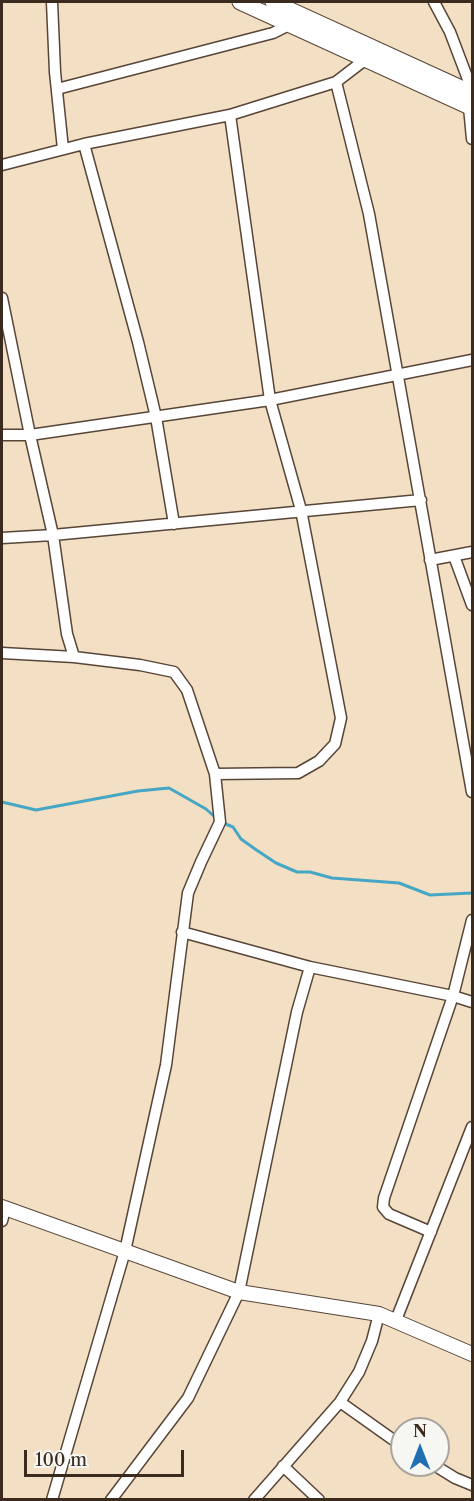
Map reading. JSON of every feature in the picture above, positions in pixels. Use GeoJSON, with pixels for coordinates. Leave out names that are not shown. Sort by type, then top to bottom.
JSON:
{"type":"FeatureCollection","features":[{"type":"Feature","properties":{"kind":"main road"},"geometry":{"type":"LineString","coordinates":[[240,2],[366,59],[472,100]]}},
{"type":"Feature","properties":{"kind":"main road"},"geometry":{"type":"LineString","coordinates":[[273,2],[472,100]]}},
{"type":"Feature","properties":{"kind":"street"},"geometry":{"type":"LineString","coordinates":[[52,2],[63,149]]}},
{"type":"Feature","properties":{"kind":"street"},"geometry":{"type":"LineString","coordinates":[[434,2],[450,32],[472,100],[472,139]]}},
{"type":"Feature","properties":{"kind":"street"},"geometry":{"type":"LineString","coordinates":[[57,89],[273,33],[291,24]]}},
{"type":"Feature","properties":{"kind":"street"},"geometry":{"type":"LineString","coordinates":[[2,165],[84,144],[230,115],[336,82],[366,59]]}},
{"type":"Feature","properties":{"kind":"street"},"geometry":{"type":"LineString","coordinates":[[336,82],[369,214],[472,792]]}},
{"type":"Feature","properties":{"kind":"street"},"geometry":{"type":"LineString","coordinates":[[215,774],[298,773],[319,761],[335,744],[341,718],[301,510],[270,400],[230,115]]}},
{"type":"Feature","properties":{"kind":"street"},"geometry":{"type":"LineString","coordinates":[[84,144],[156,417],[174,524]]}},
{"type":"Feature","properties":{"kind":"street"},"geometry":{"type":"LineString","coordinates":[[2,298],[53,536],[67,634],[74,657]]}},
{"type":"Feature","properties":{"kind":"street"},"geometry":{"type":"LineString","coordinates":[[2,435],[30,435],[270,400],[472,360]]}},
{"type":"Feature","properties":{"kind":"street"},"geometry":{"type":"LineString","coordinates":[[2,538],[53,536],[421,500]]}},
{"type":"Feature","properties":{"kind":"street"},"geometry":{"type":"LineString","coordinates":[[430,560],[472,552]]}},
{"type":"Feature","properties":{"kind":"street"},"geometry":{"type":"LineString","coordinates":[[454,555],[472,604]]}},
{"type":"Feature","properties":{"kind":"street"},"geometry":{"type":"LineString","coordinates":[[2,653],[74,657],[140,665],[174,672],[187,690],[215,774],[220,822],[188,893],[166,1065],[125,1251],[52,1500]]}},
{"type":"Feature","properties":{"kind":"street"},"geometry":{"type":"LineString","coordinates":[[431,1232],[389,1214],[383,1207],[384,1198],[453,996],[472,920]]}},
{"type":"Feature","properties":{"kind":"street"},"geometry":{"type":"LineString","coordinates":[[182,932],[310,968],[453,996],[472,1002]]}},
{"type":"Feature","properties":{"kind":"street"},"geometry":{"type":"LineString","coordinates":[[111,1500],[188,1398],[239,1292],[297,1011],[310,968]]}},
{"type":"Feature","properties":{"kind":"street"},"geometry":{"type":"LineString","coordinates":[[396,1320],[469,1146],[472,1127]]}},
{"type":"Feature","properties":{"kind":"street"},"geometry":{"type":"LineString","coordinates":[[3,1213],[125,1251],[239,1292],[379,1314],[472,1354]]}},
{"type":"Feature","properties":{"kind":"street"},"geometry":{"type":"LineString","coordinates":[[254,1500],[340,1402],[359,1372],[372,1341],[379,1314]]}},
{"type":"Feature","properties":{"kind":"street"},"geometry":{"type":"LineString","coordinates":[[340,1402],[390,1437]]}},
{"type":"Feature","properties":{"kind":"street"},"geometry":{"type":"LineString","coordinates":[[283,1466],[319,1500]]}},
{"type":"Feature","properties":{"kind":"street"},"geometry":{"type":"LineString","coordinates":[[450,1475],[472,1485]]}},
{"type":"Feature","properties":{"kind":"waterway"},"geometry":{"type":"LineString","coordinates":[[2,802],[36,810],[138,791],[169,788],[206,809],[216,818]]}},
{"type":"Feature","properties":{"kind":"waterway"},"geometry":{"type":"LineString","coordinates":[[223,823],[233,827],[241,839],[276,863],[297,872],[310,872],[332,878],[399,883],[430,895],[472,893]]}}]}
